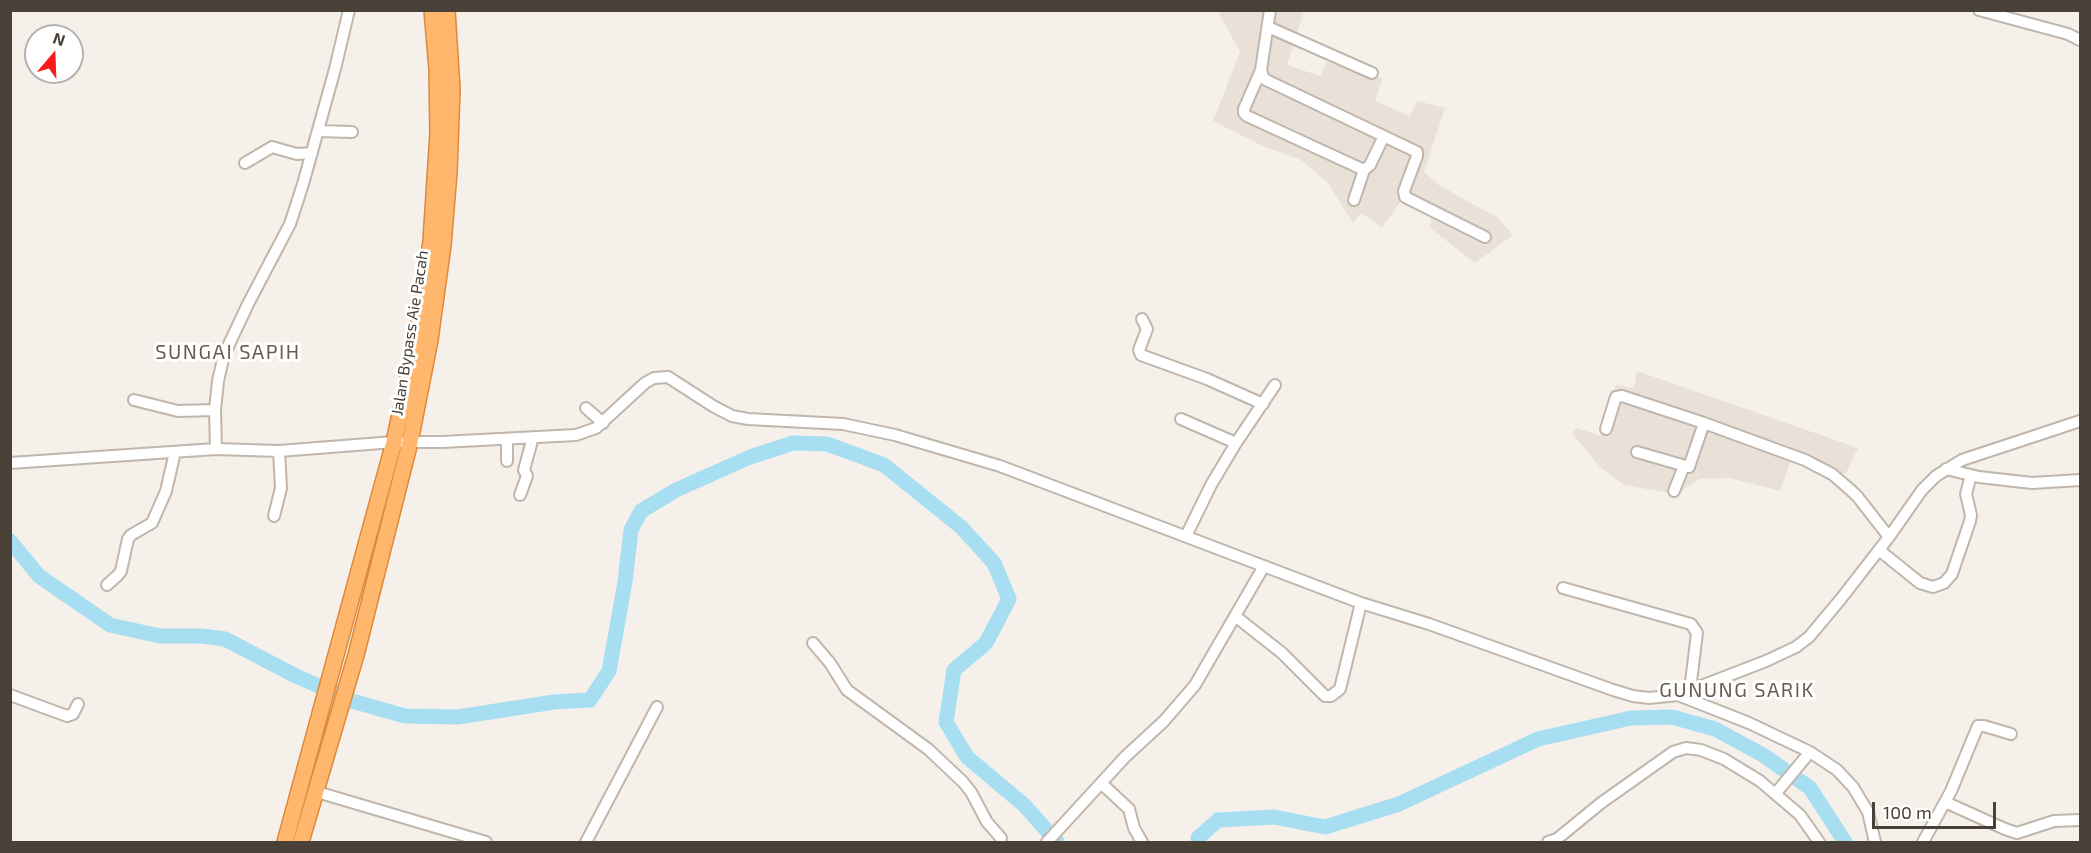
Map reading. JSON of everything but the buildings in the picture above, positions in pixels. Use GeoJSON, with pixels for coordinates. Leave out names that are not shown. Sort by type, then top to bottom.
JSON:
{"type":"FeatureCollection","features":[{"type":"Feature","properties":{"kind":"highway","name":"Jalan Bypass Aie Pacah"},"geometry":{"type":"LineString","coordinates":[[285,843],[394,442],[416,341],[432,230],[438,96],[432,10]]}},
{"type":"Feature","properties":{"kind":"highway","name":"Jalan Bypass Aie Pacah"},"geometry":{"type":"LineString","coordinates":[[317,792],[356,655],[410,442],[430,340],[446,218],[452,129],[447,10]]}},
{"type":"Feature","properties":{"kind":"highway"},"geometry":{"type":"LineString","coordinates":[[301,843],[317,792]]}},
{"type":"Feature","properties":{"kind":"street"},"geometry":{"type":"LineString","coordinates":[[216,449],[214,410],[224,355],[290,224],[312,153],[349,10]]}},
{"type":"Feature","properties":{"kind":"street"},"geometry":{"type":"LineString","coordinates":[[1270,10],[1261,70],[1244,109],[1245,115],[1364,170]]}},
{"type":"Feature","properties":{"kind":"street"},"geometry":{"type":"LineString","coordinates":[[1979,10],[2068,34],[2080,40]]}},
{"type":"Feature","properties":{"kind":"street"},"geometry":{"type":"LineString","coordinates":[[1268,27],[1372,73]]}},
{"type":"Feature","properties":{"kind":"street"},"geometry":{"type":"LineString","coordinates":[[1261,70],[1264,79],[1417,152],[1418,156],[1404,191],[1405,197],[1485,237]]}},
{"type":"Feature","properties":{"kind":"street"},"geometry":{"type":"LineString","coordinates":[[318,131],[352,132]]}},
{"type":"Feature","properties":{"kind":"street"},"geometry":{"type":"LineString","coordinates":[[1354,200],[1364,170],[1370,165],[1384,136]]}},
{"type":"Feature","properties":{"kind":"street"},"geometry":{"type":"LineString","coordinates":[[245,163],[272,147],[297,154],[312,153]]}},
{"type":"Feature","properties":{"kind":"street"},"geometry":{"type":"LineString","coordinates":[[1142,319],[1147,329],[1139,350],[1141,355],[1207,379],[1263,404]]}},
{"type":"Feature","properties":{"kind":"street"},"geometry":{"type":"LineString","coordinates":[[10,463],[216,449],[279,451],[394,442],[576,435],[603,423],[645,383],[654,378],[668,377],[732,416],[748,419],[843,424],[895,435],[1010,470],[1360,603],[1429,624],[1633,696],[1656,698],[1678,695],[1766,661],[1803,642],[1840,600],[1922,490],[1935,476],[1962,460],[2080,421]]}},
{"type":"Feature","properties":{"kind":"street"},"geometry":{"type":"LineString","coordinates":[[1186,536],[1211,485],[1275,385]]}},
{"type":"Feature","properties":{"kind":"street"},"geometry":{"type":"LineString","coordinates":[[1606,429],[1615,400],[1620,396],[1704,423],[1804,460],[1832,474],[1857,496],[1889,537]]}},
{"type":"Feature","properties":{"kind":"street"},"geometry":{"type":"LineString","coordinates":[[134,400],[178,411],[214,410]]}},
{"type":"Feature","properties":{"kind":"street"},"geometry":{"type":"LineString","coordinates":[[586,408],[603,423]]}},
{"type":"Feature","properties":{"kind":"street"},"geometry":{"type":"LineString","coordinates":[[1181,419],[1236,443]]}},
{"type":"Feature","properties":{"kind":"street"},"geometry":{"type":"LineString","coordinates":[[1637,452],[1688,467],[1704,423]]}},
{"type":"Feature","properties":{"kind":"street"},"geometry":{"type":"LineString","coordinates":[[520,495],[526,477],[524,470],[533,437]]}},
{"type":"Feature","properties":{"kind":"street"},"geometry":{"type":"LineString","coordinates":[[507,439],[507,461]]}},
{"type":"Feature","properties":{"kind":"street"},"geometry":{"type":"LineString","coordinates":[[274,516],[281,488],[279,451]]}},
{"type":"Feature","properties":{"kind":"street"},"geometry":{"type":"LineString","coordinates":[[107,585],[121,570],[128,539],[131,535],[148,527],[155,518],[166,491],[175,452]]}},
{"type":"Feature","properties":{"kind":"street"},"geometry":{"type":"LineString","coordinates":[[1674,491],[1684,466]]}},
{"type":"Feature","properties":{"kind":"street"},"geometry":{"type":"LineString","coordinates":[[1946,469],[1971,476],[2032,483],[2080,480]]}},
{"type":"Feature","properties":{"kind":"street"},"geometry":{"type":"LineString","coordinates":[[1879,550],[1920,583],[1933,587],[1944,583],[1952,574],[1970,521],[1971,514],[1966,494],[1971,476]]}},
{"type":"Feature","properties":{"kind":"street"},"geometry":{"type":"LineString","coordinates":[[1047,843],[1101,783],[1164,721],[1195,685],[1264,566]]}},
{"type":"Feature","properties":{"kind":"street"},"geometry":{"type":"LineString","coordinates":[[1563,588],[1691,624],[1696,633],[1690,690]]}},
{"type":"Feature","properties":{"kind":"street"},"geometry":{"type":"LineString","coordinates":[[1236,616],[1282,653],[1324,696],[1331,696],[1340,689],[1360,603]]}},
{"type":"Feature","properties":{"kind":"street"},"geometry":{"type":"LineString","coordinates":[[813,643],[830,663],[847,690],[928,749],[963,782],[1000,841]]}},
{"type":"Feature","properties":{"kind":"street"},"geometry":{"type":"LineString","coordinates":[[10,695],[67,716],[73,714],[78,704]]}},
{"type":"Feature","properties":{"kind":"street"},"geometry":{"type":"LineString","coordinates":[[1678,695],[1749,723],[1810,752],[1844,776],[1868,812],[1875,843]]}},
{"type":"Feature","properties":{"kind":"street"},"geometry":{"type":"LineString","coordinates":[[586,843],[657,707]]}},
{"type":"Feature","properties":{"kind":"street"},"geometry":{"type":"LineString","coordinates":[[1923,843],[1945,802],[1978,726],[2011,734]]}},
{"type":"Feature","properties":{"kind":"street"},"geometry":{"type":"LineString","coordinates":[[1548,843],[1557,839],[1601,803],[1673,752],[1683,749],[1701,750],[1724,759],[1779,790],[1819,843]]}},
{"type":"Feature","properties":{"kind":"street"},"geometry":{"type":"LineString","coordinates":[[1779,790],[1810,752]]}},
{"type":"Feature","properties":{"kind":"street"},"geometry":{"type":"LineString","coordinates":[[1101,783],[1129,809],[1134,828],[1142,843]]}},
{"type":"Feature","properties":{"kind":"street"},"geometry":{"type":"LineString","coordinates":[[317,792],[486,843]]}},
{"type":"Feature","properties":{"kind":"street"},"geometry":{"type":"LineString","coordinates":[[1945,802],[2017,833],[2054,821],[2080,820]]}},
{"type":"Feature","properties":{"kind":"shaded area"},"geometry":{"type":"Polygon","coordinates":[[[1216,11],[1304,11],[1287,65],[1320,76],[1327,62],[1383,78],[1375,101],[1410,116],[1417,101],[1445,108],[1424,172],[1437,184],[1498,218],[1513,235],[1475,263],[1430,228],[1432,214],[1403,199],[1382,227],[1361,213],[1353,223],[1328,183],[1301,160],[1263,146],[1213,121],[1240,52],[1216,11]]]}},
{"type":"Feature","properties":{"kind":"shaded area"},"geometry":{"type":"Polygon","coordinates":[[[1637,371],[1858,448],[1846,473],[1831,474],[1791,459],[1780,491],[1730,478],[1700,479],[1676,494],[1624,485],[1600,467],[1572,433],[1577,428],[1601,436],[1616,385],[1634,388],[1637,371]]]}},
{"type":"Feature","properties":{"kind":"waterway"},"geometry":{"type":"LineString","coordinates":[[10,541],[39,576],[110,625],[160,636],[202,636],[225,639],[294,675],[352,701],[405,716],[458,717],[554,702],[590,700],[609,671],[625,582],[631,530],[641,511],[676,490],[750,457],[793,443],[827,444],[884,465],[961,527],[994,563],[1009,599],[986,643],[954,670],[946,722],[967,757],[1024,805],[1057,842]]}},
{"type":"Feature","properties":{"kind":"waterway"},"geometry":{"type":"LineString","coordinates":[[1199,842],[1198,838],[1218,820],[1274,817],[1325,827],[1399,804],[1538,739],[1631,718],[1672,717],[1715,729],[1763,755],[1810,788],[1845,842]]}},
{"type":"Feature","properties":{"kind":"district","name":"SUNGAI SAPIH"},"geometry":{"type":"Point","coordinates":[228,352]}},
{"type":"Feature","properties":{"kind":"district","name":"GUNUNG SARIK"},"geometry":{"type":"Point","coordinates":[1737,690]}}]}
